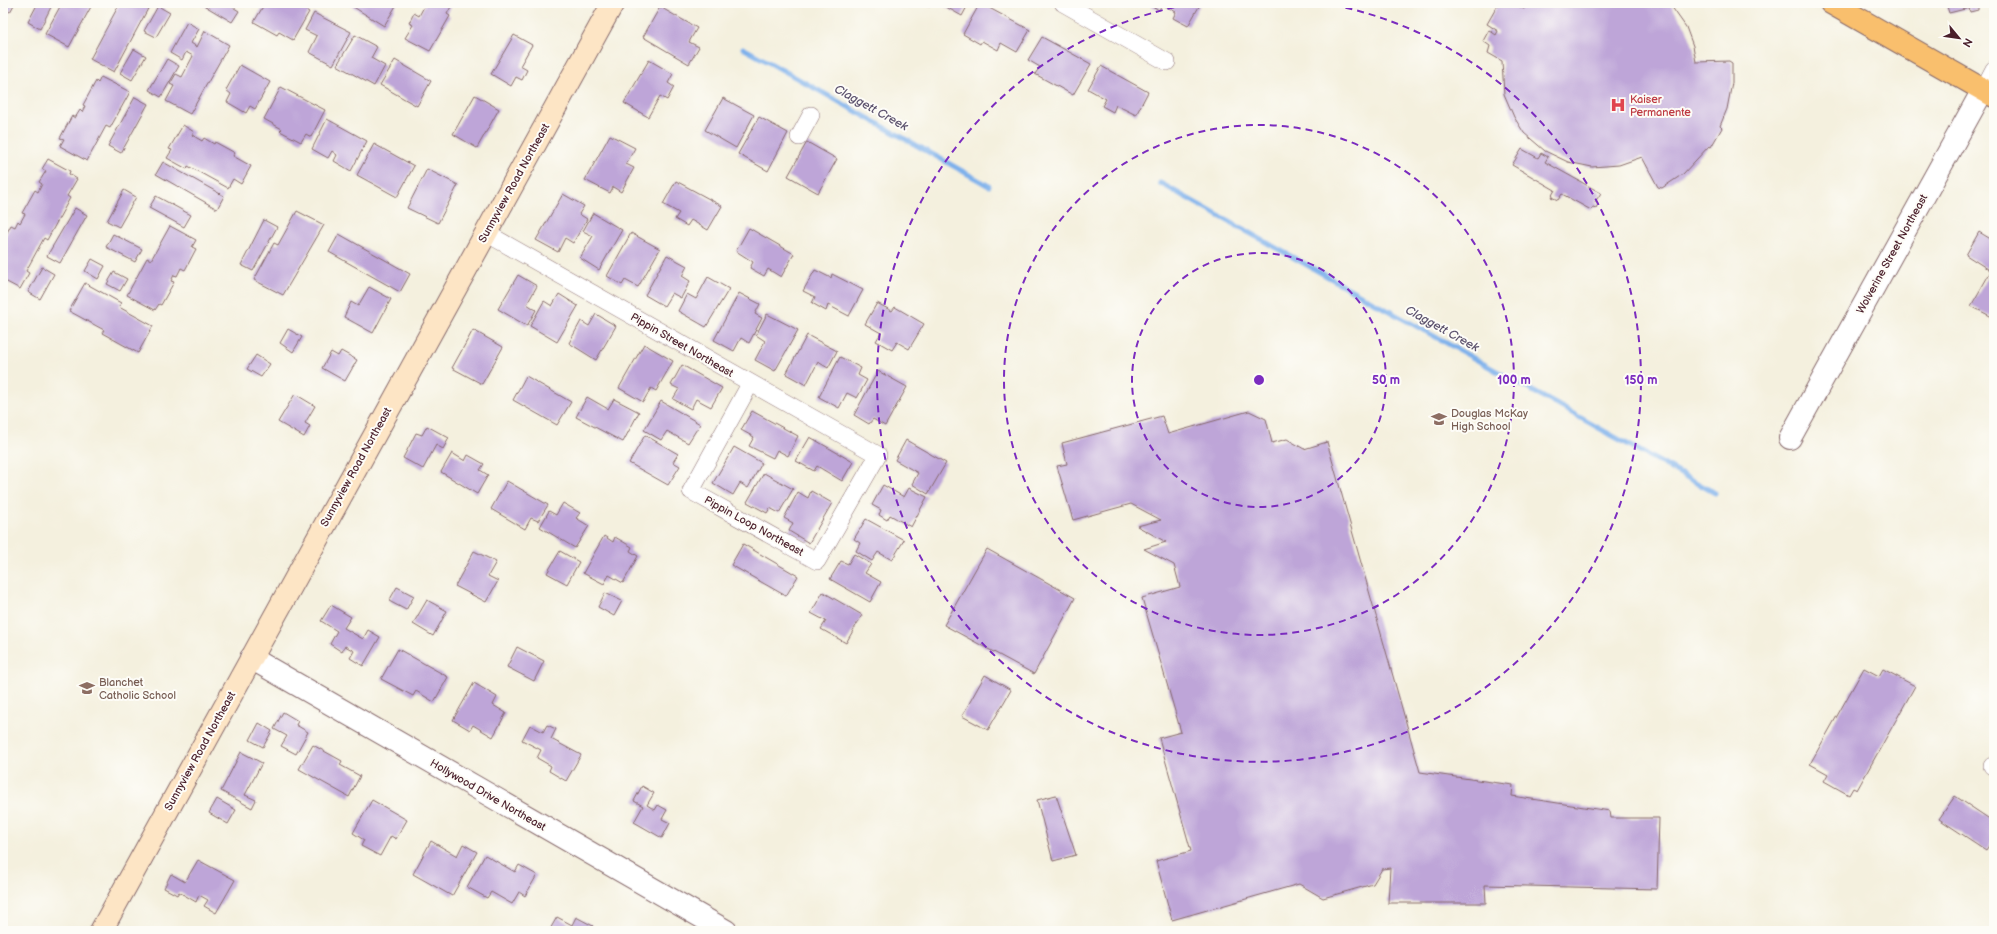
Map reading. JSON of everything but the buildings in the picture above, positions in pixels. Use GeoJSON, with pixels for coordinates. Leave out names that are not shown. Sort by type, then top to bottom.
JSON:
{"type":"FeatureCollection","features":[{"type":"Feature","properties":{"kind":"main road","name":"Sunnyview Road Northeast"},"geometry":{"type":"LineString","coordinates":[[101,931],[613,3]]}},
{"type":"Feature","properties":{"kind":"main road"},"geometry":{"type":"LineString","coordinates":[[1831,3],[1988,93]]}},
{"type":"Feature","properties":{"kind":"street"},"geometry":{"type":"LineString","coordinates":[[1063,3],[1167,62]]}},
{"type":"Feature","properties":{"kind":"street","name":"Wolverine Street Northeast"},"geometry":{"type":"LineString","coordinates":[[1790,438],[1988,93],[1994,69]]}},
{"type":"Feature","properties":{"kind":"street"},"geometry":{"type":"LineString","coordinates":[[799,137],[811,115]]}},
{"type":"Feature","properties":{"kind":"street","name":"Pippin Street Northeast"},"geometry":{"type":"LineString","coordinates":[[486,233],[750,384],[878,455]]}},
{"type":"Feature","properties":{"kind":"street","name":"Pippin Loop Northeast"},"geometry":{"type":"LineString","coordinates":[[750,384],[691,491],[698,495],[817,561],[878,455]]}},
{"type":"Feature","properties":{"kind":"street","name":"Hollywood Drive Northeast"},"geometry":{"type":"LineString","coordinates":[[251,658],[726,931]]}},
{"type":"Feature","properties":{"kind":"waterway","name":"Claggett Creek"},"geometry":{"type":"LineString","coordinates":[[743,48],[989,186]]}},
{"type":"Feature","properties":{"kind":"waterway","name":"Claggett Creek"},"geometry":{"type":"LineString","coordinates":[[1160,183],[1715,493]]}},
{"type":"Feature","properties":{"kind":"place","name":"Kaiser Permanente"},"geometry":{"type":"Point","coordinates":[1618,105]}},
{"type":"Feature","properties":{"kind":"place","name":"Douglas McKay High School"},"geometry":{"type":"Point","coordinates":[1439,419]}},
{"type":"Feature","properties":{"kind":"place","name":"Blanchet Catholic School"},"geometry":{"type":"Point","coordinates":[87,688]}}]}
